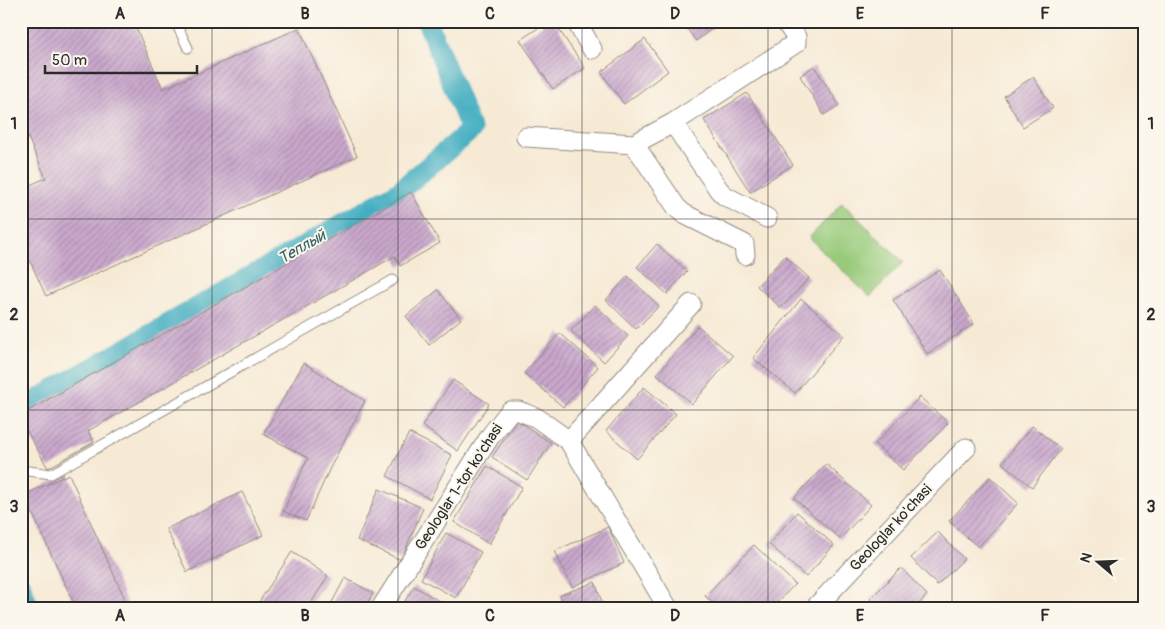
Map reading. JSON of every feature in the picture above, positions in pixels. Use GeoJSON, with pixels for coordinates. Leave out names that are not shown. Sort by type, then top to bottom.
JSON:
{"type":"FeatureCollection","features":[{"type":"Feature","properties":{"kind":"street"},"geometry":{"type":"LineString","coordinates":[[576,21],[592,49]]}},
{"type":"Feature","properties":{"kind":"street"},"geometry":{"type":"LineString","coordinates":[[526,137],[634,144],[673,122],[796,43],[796,37],[785,21]]}},
{"type":"Feature","properties":{"kind":"street"},"geometry":{"type":"LineString","coordinates":[[673,122],[719,190],[726,196],[768,218]]}},
{"type":"Feature","properties":{"kind":"street"},"geometry":{"type":"LineString","coordinates":[[634,144],[677,208],[684,214],[744,244],[745,255]]}},
{"type":"Feature","properties":{"kind":"street"},"geometry":{"type":"LineString","coordinates":[[569,441],[691,304]]}},
{"type":"Feature","properties":{"kind":"street","name":"Geologlar 1-tor ko'chasi"},"geometry":{"type":"LineString","coordinates":[[381,608],[492,435],[510,412],[519,411],[537,418],[569,441],[668,608]]}},
{"type":"Feature","properties":{"kind":"street","name":"Geologlar ko'chasi"},"geometry":{"type":"LineString","coordinates":[[815,608],[966,448]]}},
{"type":"Feature","properties":{"kind":"lane"},"geometry":{"type":"LineString","coordinates":[[175,21],[188,48]]}},
{"type":"Feature","properties":{"kind":"lane"},"geometry":{"type":"LineString","coordinates":[[21,470],[51,474],[392,280]]}},
{"type":"Feature","properties":{"kind":"green space"},"geometry":{"type":"Polygon","coordinates":[[[842,203],[903,262],[870,297],[809,238],[842,203]]]}},
{"type":"Feature","properties":{"kind":"building"},"geometry":{"type":"Polygon","coordinates":[[[21,21],[133,21],[163,89],[299,28],[357,156],[46,296],[21,241],[21,189],[46,178],[21,122],[21,21]]]}},
{"type":"Feature","properties":{"kind":"building"},"geometry":{"type":"Polygon","coordinates":[[[549,21],[553,21],[585,68],[553,89],[520,40],[549,21]]]}},
{"type":"Feature","properties":{"kind":"building"},"geometry":{"type":"Polygon","coordinates":[[[681,21],[722,21],[696,41],[681,21]]]}},
{"type":"Feature","properties":{"kind":"building"},"geometry":{"type":"Polygon","coordinates":[[[645,39],[668,71],[624,104],[601,72],[645,39]]]}},
{"type":"Feature","properties":{"kind":"building"},"geometry":{"type":"Polygon","coordinates":[[[814,66],[839,105],[824,115],[800,76],[814,66]]]}},
{"type":"Feature","properties":{"kind":"building"},"geometry":{"type":"Polygon","coordinates":[[[1033,77],[1053,108],[1023,127],[1004,96],[1033,77]]]}},
{"type":"Feature","properties":{"kind":"building"},"geometry":{"type":"Polygon","coordinates":[[[747,93],[793,165],[750,192],[704,120],[747,93]]]}},
{"type":"Feature","properties":{"kind":"building"},"geometry":{"type":"Polygon","coordinates":[[[411,192],[440,243],[400,266],[395,256],[88,431],[94,442],[48,468],[21,421],[21,415],[411,192]]]}},
{"type":"Feature","properties":{"kind":"building"},"geometry":{"type":"Polygon","coordinates":[[[657,244],[687,271],[667,294],[637,267],[657,244]]]}},
{"type":"Feature","properties":{"kind":"building"},"geometry":{"type":"Polygon","coordinates":[[[785,256],[809,278],[781,308],[757,286],[785,256]]]}},
{"type":"Feature","properties":{"kind":"building"},"geometry":{"type":"Polygon","coordinates":[[[940,270],[974,324],[927,354],[893,300],[940,270]]]}},
{"type":"Feature","properties":{"kind":"building"},"geometry":{"type":"Polygon","coordinates":[[[628,276],[659,306],[636,329],[606,300],[628,276]]]}},
{"type":"Feature","properties":{"kind":"building"},"geometry":{"type":"Polygon","coordinates":[[[438,290],[461,319],[429,345],[406,316],[438,290]]]}},
{"type":"Feature","properties":{"kind":"building"},"geometry":{"type":"Polygon","coordinates":[[[801,299],[844,335],[795,393],[753,358],[801,299]]]}},
{"type":"Feature","properties":{"kind":"building"},"geometry":{"type":"Polygon","coordinates":[[[595,305],[628,336],[604,362],[571,331],[595,305]]]}},
{"type":"Feature","properties":{"kind":"building"},"geometry":{"type":"Polygon","coordinates":[[[698,326],[733,356],[692,404],[657,374],[698,326]]]}},
{"type":"Feature","properties":{"kind":"building"},"geometry":{"type":"Polygon","coordinates":[[[560,333],[598,367],[563,407],[524,373],[560,333]]]}},
{"type":"Feature","properties":{"kind":"building"},"geometry":{"type":"Polygon","coordinates":[[[304,363],[365,401],[330,468],[306,521],[283,511],[308,458],[263,434],[304,363]]]}},
{"type":"Feature","properties":{"kind":"building"},"geometry":{"type":"Polygon","coordinates":[[[453,380],[489,404],[458,451],[422,426],[453,380]]]}},
{"type":"Feature","properties":{"kind":"building"},"geometry":{"type":"Polygon","coordinates":[[[644,387],[676,414],[637,459],[606,431],[644,387]]]}},
{"type":"Feature","properties":{"kind":"building"},"geometry":{"type":"Polygon","coordinates":[[[920,397],[948,423],[903,470],[875,444],[920,397]]]}},
{"type":"Feature","properties":{"kind":"building"},"geometry":{"type":"Polygon","coordinates":[[[517,420],[551,443],[527,480],[492,457],[517,420]]]}},
{"type":"Feature","properties":{"kind":"building"},"geometry":{"type":"Polygon","coordinates":[[[1032,426],[1061,449],[1032,487],[1002,463],[1032,426]]]}},
{"type":"Feature","properties":{"kind":"building"},"geometry":{"type":"Polygon","coordinates":[[[409,433],[452,455],[430,499],[387,476],[409,433]]]}},
{"type":"Feature","properties":{"kind":"building"},"geometry":{"type":"Polygon","coordinates":[[[826,464],[871,505],[840,539],[794,498],[826,464]]]}},
{"type":"Feature","properties":{"kind":"building"},"geometry":{"type":"Polygon","coordinates":[[[487,466],[522,487],[489,544],[454,522],[487,466]]]}},
{"type":"Feature","properties":{"kind":"building"},"geometry":{"type":"Polygon","coordinates":[[[69,474],[129,608],[76,608],[24,495],[69,474]]]}},
{"type":"Feature","properties":{"kind":"building"},"geometry":{"type":"Polygon","coordinates":[[[990,477],[1018,503],[978,547],[949,521],[990,477]]]}},
{"type":"Feature","properties":{"kind":"building"},"geometry":{"type":"Polygon","coordinates":[[[379,489],[423,508],[401,560],[357,540],[379,489]]]}},
{"type":"Feature","properties":{"kind":"building"},"geometry":{"type":"Polygon","coordinates":[[[242,492],[263,535],[187,572],[166,529],[242,492]]]}},
{"type":"Feature","properties":{"kind":"building"},"geometry":{"type":"Polygon","coordinates":[[[797,512],[834,545],[806,577],[769,544],[797,512]]]}},
{"type":"Feature","properties":{"kind":"building"},"geometry":{"type":"Polygon","coordinates":[[[608,527],[624,563],[572,587],[555,551],[608,527]]]}},
{"type":"Feature","properties":{"kind":"building"},"geometry":{"type":"Polygon","coordinates":[[[938,532],[964,559],[937,585],[911,558],[938,532]]]}},
{"type":"Feature","properties":{"kind":"building"},"geometry":{"type":"Polygon","coordinates":[[[446,533],[481,552],[456,598],[421,579],[446,533]]]}},
{"type":"Feature","properties":{"kind":"building"},"geometry":{"type":"Polygon","coordinates":[[[754,545],[795,584],[772,608],[718,608],[705,596],[754,545]]]}},
{"type":"Feature","properties":{"kind":"building"},"geometry":{"type":"Polygon","coordinates":[[[292,552],[328,576],[308,608],[262,608],[257,605],[292,552]]]}},
{"type":"Feature","properties":{"kind":"building"},"geometry":{"type":"Polygon","coordinates":[[[901,568],[927,595],[915,608],[879,608],[870,599],[901,568]]]}},
{"type":"Feature","properties":{"kind":"building"},"geometry":{"type":"Polygon","coordinates":[[[345,578],[373,593],[365,608],[329,608],[345,578]]]}},
{"type":"Feature","properties":{"kind":"building"},"geometry":{"type":"Polygon","coordinates":[[[595,582],[604,608],[564,608],[560,595],[595,582]]]}},
{"type":"Feature","properties":{"kind":"building"},"geometry":{"type":"Polygon","coordinates":[[[414,586],[451,608],[401,608],[414,586]]]}},
{"type":"Feature","properties":{"kind":"waterway","name":"Теплый"},"geometry":{"type":"LineString","coordinates":[[21,409],[398,192],[471,130],[427,21]]}},
{"type":"Feature","properties":{"kind":"waterway","name":"Теплый"},"geometry":{"type":"LineString","coordinates":[[21,586],[29,608]]}}]}
